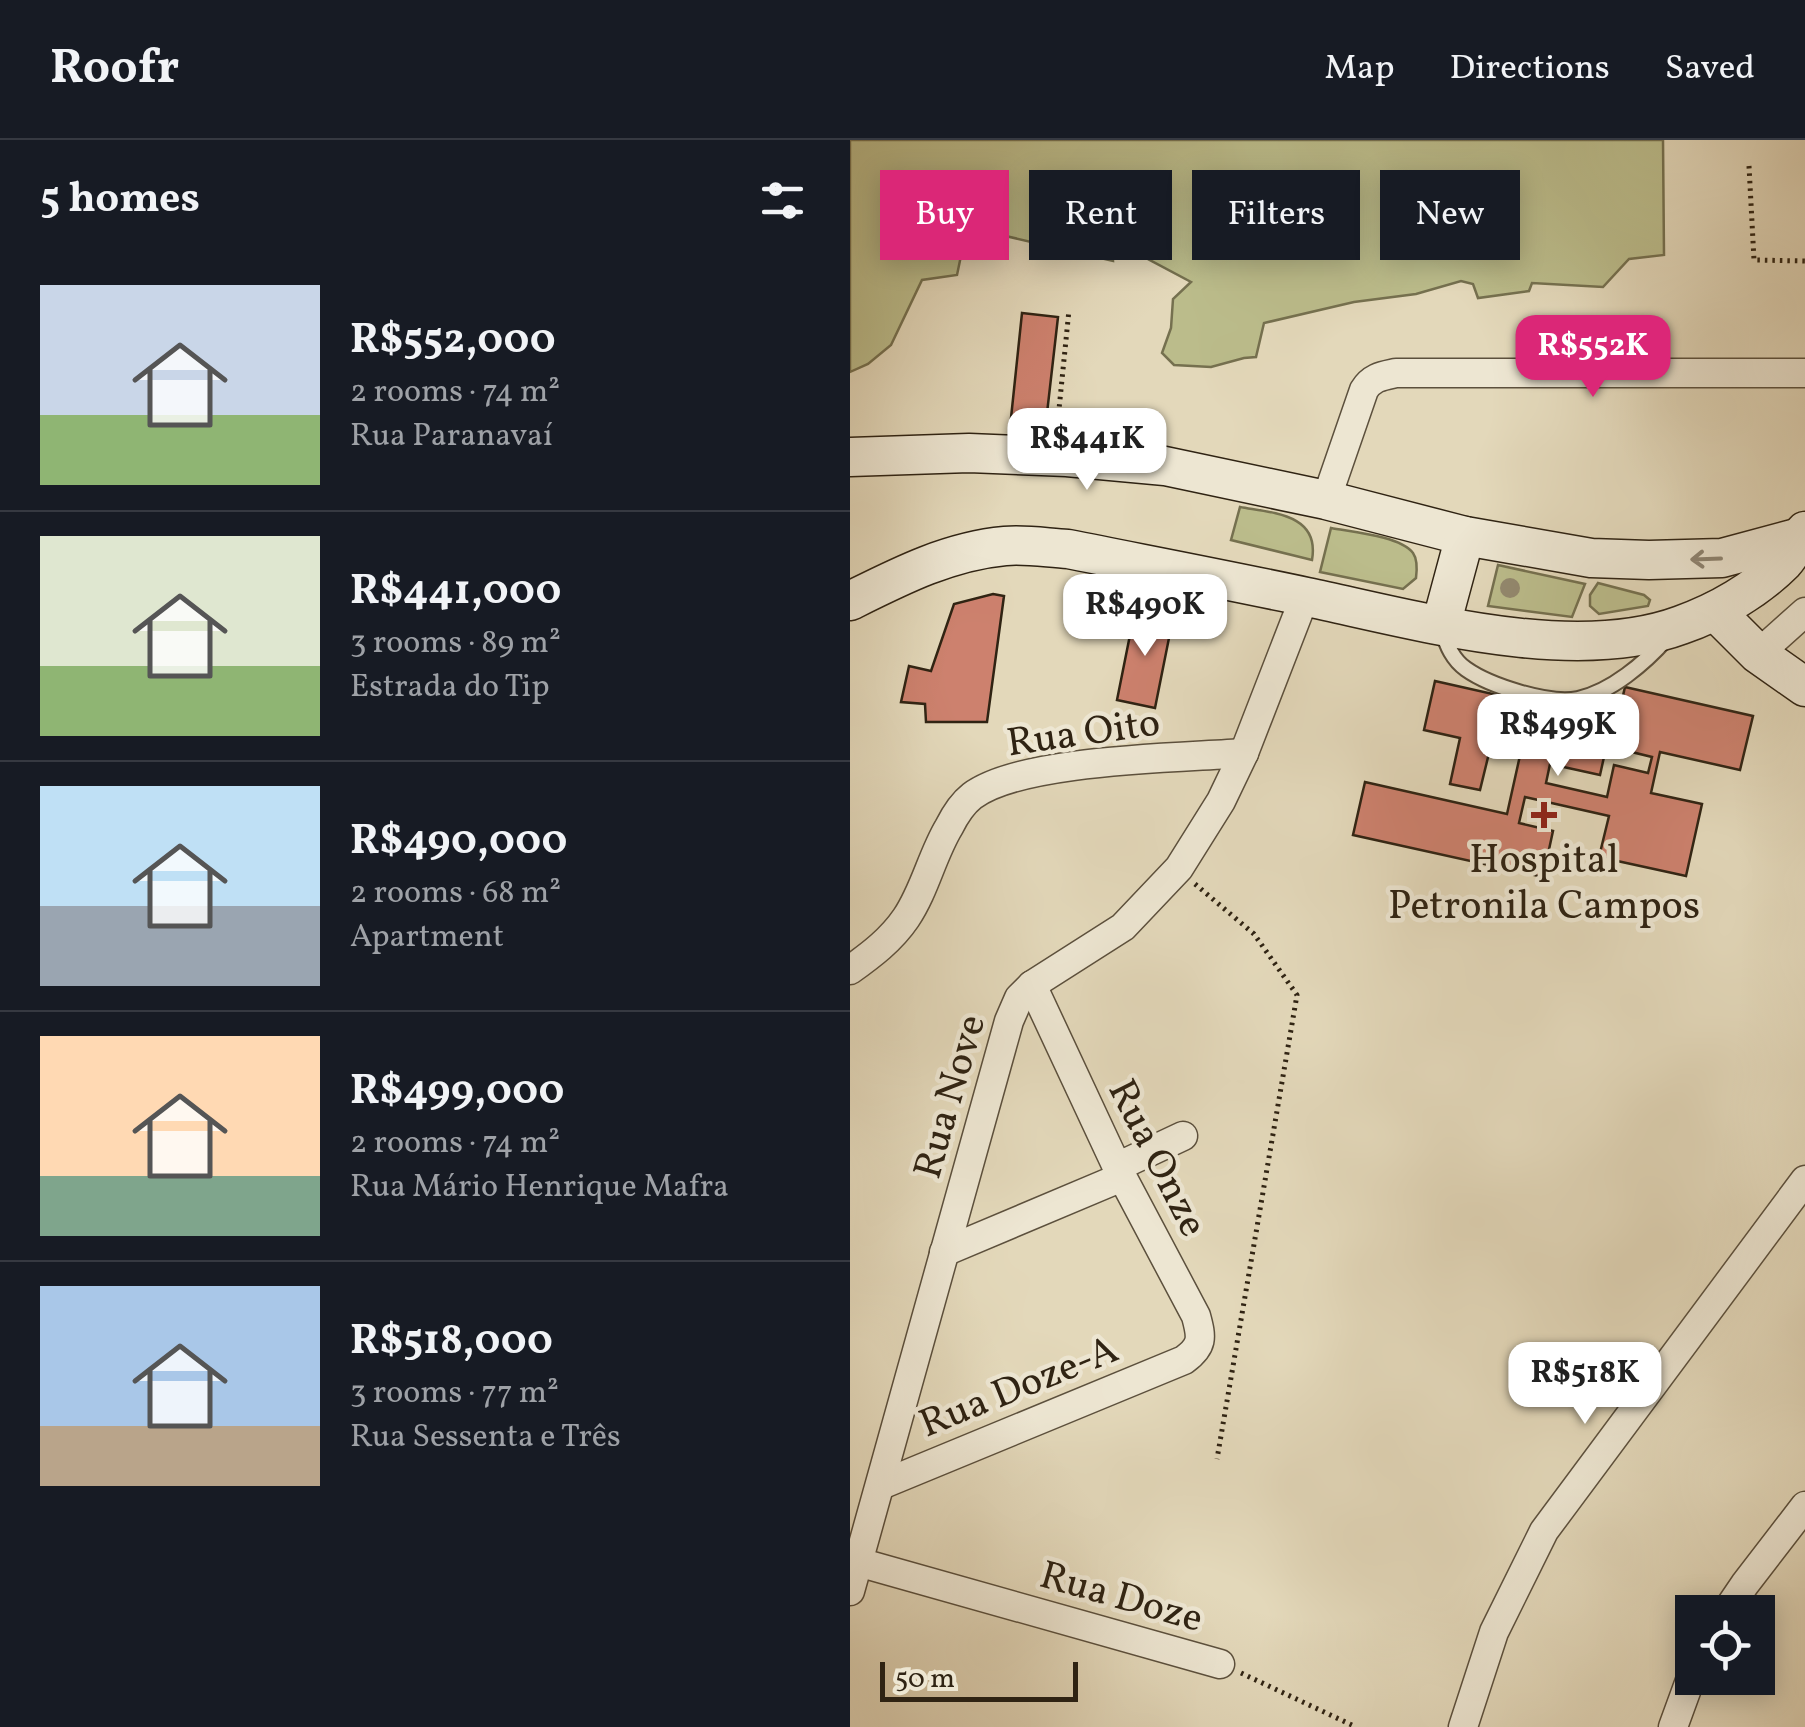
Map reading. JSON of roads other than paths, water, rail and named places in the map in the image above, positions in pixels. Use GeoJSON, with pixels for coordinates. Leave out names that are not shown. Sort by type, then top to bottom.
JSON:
{"type":"FeatureCollection","features":[{"type":"Feature","properties":{"kind":"street"},"geometry":{"type":"LineString","coordinates":[[1326,500],[1364,390],[1380,376],[1522,371],[1805,373]]}},
{"type":"Feature","properties":{"kind":"street"},"geometry":{"type":"LineString","coordinates":[[850,456],[969,453],[1165,466],[1326,500],[1465,536],[1591,558],[1722,558],[1803,534]]}},
{"type":"Feature","properties":{"kind":"street"},"geometry":{"type":"LineString","coordinates":[[850,601],[911,570],[961,553],[1008,545],[1068,550],[1441,625],[1526,638],[1584,640],[1640,636],[1715,611],[1759,584],[1786,560],[1803,534]]}},
{"type":"Feature","properties":{"kind":"street"},"geometry":{"type":"LineString","coordinates":[[1441,625],[1465,536]]}},
{"type":"Feature","properties":{"kind":"street","name":"Rua Nove"},"geometry":{"type":"LineString","coordinates":[[850,1591],[1009,1021],[1019,998],[1032,985],[1123,927],[1179,868],[1244,753],[1305,596]]}},
{"type":"Feature","properties":{"kind":"street"},"geometry":{"type":"LineString","coordinates":[[1715,611],[1758,654],[1805,687]]}},
{"type":"Feature","properties":{"kind":"street"},"geometry":{"type":"LineString","coordinates":[[1758,654],[1805,612]]}},
{"type":"Feature","properties":{"kind":"street","name":"Rua Oito"},"geometry":{"type":"LineString","coordinates":[[850,970],[882,946],[907,917],[948,828],[970,797],[998,782],[1040,772],[1244,753]]}},
{"type":"Feature","properties":{"kind":"street","name":"Rua Onze"},"geometry":{"type":"LineString","coordinates":[[1032,985],[1120,1172],[1196,1316],[1200,1342],[1196,1352],[1184,1360]]}},
{"type":"Feature","properties":{"kind":"street"},"geometry":{"type":"LineString","coordinates":[[944,1252],[1120,1172],[1183,1136]]}},
{"type":"Feature","properties":{"kind":"street"},"geometry":{"type":"LineString","coordinates":[[1463,1727],[1494,1632],[1544,1531],[1805,1180]]}},
{"type":"Feature","properties":{"kind":"street","name":"Rua Doze-A"},"geometry":{"type":"LineString","coordinates":[[881,1484],[1184,1360]]}},
{"type":"Feature","properties":{"kind":"street"},"geometry":{"type":"LineString","coordinates":[[1739,1595],[1805,1506]]}},
{"type":"Feature","properties":{"kind":"street","name":"Rua Doze"},"geometry":{"type":"LineString","coordinates":[[858,1562],[1220,1664]]}},
{"type":"Feature","properties":{"kind":"street"},"geometry":{"type":"LineString","coordinates":[[1673,1727],[1685,1695]]}},
{"type":"Feature","properties":{"kind":"lane"},"geometry":{"type":"LineString","coordinates":[[1441,625],[1449,651],[1466,669],[1509,690],[1556,700],[1579,699],[1616,682],[1648,659],[1678,626]]}},
{"type":"Feature","properties":{"kind":"place","name":"Hospital Petronila Campos"},"geometry":{"type":"Point","coordinates":[1544,815]}}]}
